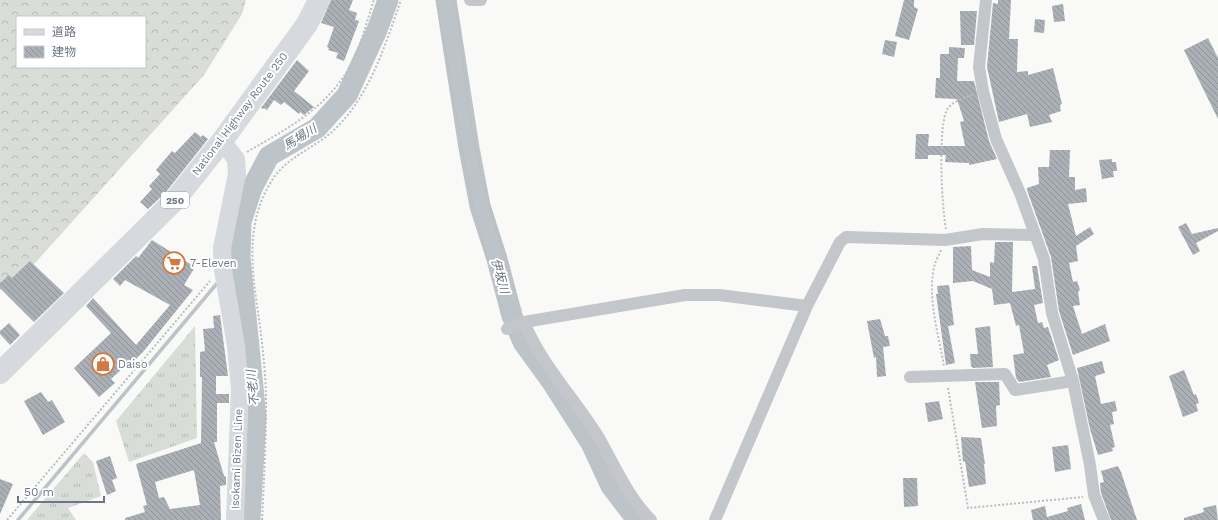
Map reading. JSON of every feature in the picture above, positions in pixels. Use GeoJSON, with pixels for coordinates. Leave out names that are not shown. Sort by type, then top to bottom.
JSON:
{"type":"FeatureCollection","features":[{"type":"Feature","properties":{"kind":"highway","name":"National Highway Route 250"},"geometry":{"type":"LineString","coordinates":[[0,373],[175,200],[222,142],[307,24],[318,0]]}},
{"type":"Feature","properties":{"kind":"main road"},"geometry":{"type":"LineString","coordinates":[[222,142],[236,160]]}},
{"type":"Feature","properties":{"kind":"main road","name":"Isokami Bizen Line"},"geometry":{"type":"LineString","coordinates":[[235,520],[240,389],[236,346],[222,248],[237,174],[236,160]]}},
{"type":"Feature","properties":{"kind":"street"},"geometry":{"type":"LineString","coordinates":[[470,0],[481,0]]}},
{"type":"Feature","properties":{"kind":"street"},"geometry":{"type":"LineString","coordinates":[[986,0],[980,67],[983,91],[996,139],[1044,258],[1052,313],[1073,381],[1090,465],[1094,495],[1104,520]]}},
{"type":"Feature","properties":{"kind":"street"},"geometry":{"type":"LineString","coordinates":[[716,520],[807,306],[840,242],[846,237],[945,240],[983,234],[1035,235]]}},
{"type":"Feature","properties":{"kind":"street"},"geometry":{"type":"LineString","coordinates":[[516,325],[685,295],[719,295],[807,306]]}},
{"type":"Feature","properties":{"kind":"street"},"geometry":{"type":"LineString","coordinates":[[516,325],[540,352],[599,438],[623,484],[651,520]]}},
{"type":"Feature","properties":{"kind":"street"},"geometry":{"type":"LineString","coordinates":[[910,377],[1005,374],[1015,390],[1073,381]]}},
{"type":"Feature","properties":{"kind":"path"},"geometry":{"type":"LineString","coordinates":[[236,160],[314,111],[334,90],[353,61],[374,0]]}},
{"type":"Feature","properties":{"kind":"path"},"geometry":{"type":"LineString","coordinates":[[262,520],[266,402],[263,350],[251,263],[253,233],[261,203],[271,181],[286,164],[316,145],[336,128],[363,95],[380,58],[401,0]]}},
{"type":"Feature","properties":{"kind":"path"},"geometry":{"type":"LineString","coordinates":[[437,0],[471,197],[516,325]]}},
{"type":"Feature","properties":{"kind":"path"},"geometry":{"type":"LineString","coordinates":[[454,0],[462,40],[470,117],[476,150],[504,260],[516,325]]}},
{"type":"Feature","properties":{"kind":"path"},"geometry":{"type":"LineString","coordinates":[[983,91],[956,101],[948,109],[944,119],[941,173],[942,205],[946,229],[945,240],[934,265],[933,286],[933,300],[968,508],[1060,500],[1094,495]]}},
{"type":"Feature","properties":{"kind":"path"},"geometry":{"type":"LineString","coordinates":[[7,520],[217,274],[225,277]]}},
{"type":"Feature","properties":{"kind":"green space"},"geometry":{"type":"Polygon","coordinates":[[[0,0],[246,0],[242,14],[204,75],[36,262],[0,290],[0,0]]]}},
{"type":"Feature","properties":{"kind":"green space"},"geometry":{"type":"Polygon","coordinates":[[[195,326],[197,438],[129,462],[116,421],[195,326]]]}},
{"type":"Feature","properties":{"kind":"green space"},"geometry":{"type":"Polygon","coordinates":[[[84,453],[93,462],[101,496],[68,508],[76,520],[27,520],[84,453]]]}},
{"type":"Feature","properties":{"kind":"building"},"geometry":{"type":"Polygon","coordinates":[[[331,0],[353,0],[349,10],[357,13],[355,20],[359,21],[344,61],[336,58],[338,53],[328,50],[329,48],[327,47],[334,27],[321,23],[331,0]]]}},
{"type":"Feature","properties":{"kind":"building"},"geometry":{"type":"Polygon","coordinates":[[[904,0],[914,0],[914,7],[918,9],[909,40],[895,36],[904,0]]]}},
{"type":"Feature","properties":{"kind":"building"},"geometry":{"type":"Polygon","coordinates":[[[998,0],[1011,0],[1009,39],[1018,39],[1017,72],[1028,71],[1028,75],[1053,68],[1062,104],[1060,105],[1061,111],[1049,115],[1052,122],[1030,127],[1027,114],[999,122],[987,67],[993,3],[998,4],[998,0]]]}},
{"type":"Feature","properties":{"kind":"building"},"geometry":{"type":"Polygon","coordinates":[[[1063,4],[1065,21],[1054,22],[1052,6],[1063,4]]]}},
{"type":"Feature","properties":{"kind":"building"},"geometry":{"type":"Polygon","coordinates":[[[960,11],[977,11],[974,45],[961,45],[960,11]]]}},
{"type":"Feature","properties":{"kind":"building"},"geometry":{"type":"Polygon","coordinates":[[[1035,19],[1045,20],[1044,33],[1034,32],[1035,19]]]}},
{"type":"Feature","properties":{"kind":"building"},"geometry":{"type":"Polygon","coordinates":[[[1208,38],[1218,58],[1218,119],[1184,50],[1208,38]]]}},
{"type":"Feature","properties":{"kind":"building"},"geometry":{"type":"Polygon","coordinates":[[[885,40],[897,42],[894,57],[882,54],[885,40]]]}},
{"type":"Feature","properties":{"kind":"building"},"geometry":{"type":"Polygon","coordinates":[[[949,47],[965,48],[964,58],[958,58],[957,81],[974,81],[989,141],[997,159],[969,165],[969,163],[945,162],[946,155],[928,155],[928,159],[915,159],[916,134],[929,134],[928,146],[965,146],[960,122],[964,121],[957,99],[935,98],[936,78],[940,78],[940,54],[949,54],[949,47]]]}},
{"type":"Feature","properties":{"kind":"building"},"geometry":{"type":"Polygon","coordinates":[[[297,60],[309,71],[294,91],[314,107],[304,115],[300,112],[299,114],[284,102],[281,105],[274,100],[267,110],[261,108],[297,60]]]}},
{"type":"Feature","properties":{"kind":"building"},"geometry":{"type":"Polygon","coordinates":[[[195,132],[201,137],[203,135],[208,139],[166,192],[148,209],[140,202],[152,189],[149,186],[160,174],[156,170],[172,151],[175,153],[195,132]]]}},
{"type":"Feature","properties":{"kind":"building"},"geometry":{"type":"Polygon","coordinates":[[[1050,150],[1070,150],[1069,177],[1075,177],[1075,190],[1086,188],[1087,202],[1068,204],[1076,236],[1090,227],[1094,234],[1076,246],[1078,261],[1069,263],[1073,282],[1077,281],[1080,290],[1078,292],[1080,305],[1073,306],[1082,334],[1105,324],[1110,341],[1073,355],[1059,311],[1051,257],[1027,190],[1027,188],[1039,184],[1038,167],[1049,167],[1050,150]]]}},
{"type":"Feature","properties":{"kind":"building"},"geometry":{"type":"Polygon","coordinates":[[[1112,159],[1112,162],[1116,162],[1117,171],[1113,171],[1114,177],[1102,179],[1099,160],[1112,159]]]}},
{"type":"Feature","properties":{"kind":"building"},"geometry":{"type":"Polygon","coordinates":[[[1186,223],[1192,234],[1218,228],[1218,231],[1196,243],[1200,251],[1193,255],[1178,227],[1186,223]]]}},
{"type":"Feature","properties":{"kind":"building"},"geometry":{"type":"Polygon","coordinates":[[[152,240],[195,267],[184,285],[193,290],[143,352],[135,360],[134,358],[111,379],[115,383],[99,397],[74,368],[111,333],[86,306],[93,298],[136,345],[170,305],[125,280],[120,286],[113,279],[136,256],[138,258],[152,240]]]}},
{"type":"Feature","properties":{"kind":"building"},"geometry":{"type":"Polygon","coordinates":[[[995,242],[1013,242],[1012,292],[1035,289],[1032,266],[1037,266],[1043,303],[1034,305],[1038,323],[1042,322],[1044,328],[1048,327],[1059,360],[1047,365],[1051,377],[1019,382],[1016,378],[1013,355],[1024,353],[1019,325],[1016,326],[1010,303],[994,305],[992,289],[973,281],[953,283],[953,247],[971,246],[972,270],[990,277],[990,262],[994,263],[995,242]]]}},
{"type":"Feature","properties":{"kind":"building"},"geometry":{"type":"Polygon","coordinates":[[[30,261],[64,293],[34,322],[0,288],[0,283],[9,275],[12,278],[30,261]]]}},
{"type":"Feature","properties":{"kind":"building"},"geometry":{"type":"Polygon","coordinates":[[[949,285],[954,325],[948,326],[955,363],[946,365],[936,294],[938,294],[937,286],[949,285]]]}},
{"type":"Feature","properties":{"kind":"building"},"geometry":{"type":"Polygon","coordinates":[[[220,315],[228,376],[216,376],[216,394],[229,394],[229,403],[217,403],[217,442],[214,442],[224,476],[226,477],[226,485],[220,486],[221,520],[125,520],[125,518],[145,512],[143,506],[147,505],[136,464],[201,443],[202,377],[200,377],[200,352],[205,351],[203,329],[214,328],[213,316],[220,315]],[[194,470],[155,482],[159,498],[164,497],[170,509],[200,505],[194,470]]]}},
{"type":"Feature","properties":{"kind":"building"},"geometry":{"type":"Polygon","coordinates":[[[880,319],[885,336],[888,336],[890,346],[883,347],[886,376],[877,377],[876,357],[874,358],[867,321],[880,319]]]}},
{"type":"Feature","properties":{"kind":"building"},"geometry":{"type":"Polygon","coordinates":[[[9,323],[20,335],[10,345],[0,334],[0,331],[9,323]]]}},
{"type":"Feature","properties":{"kind":"building"},"geometry":{"type":"Polygon","coordinates":[[[990,326],[993,367],[973,368],[971,366],[970,354],[978,354],[975,328],[990,326]]]}},
{"type":"Feature","properties":{"kind":"building"},"geometry":{"type":"Polygon","coordinates":[[[1102,361],[1105,373],[1095,376],[1101,404],[1115,401],[1117,411],[1112,412],[1114,424],[1110,425],[1115,447],[1112,448],[1113,451],[1098,455],[1090,429],[1077,368],[1102,361]]]}},
{"type":"Feature","properties":{"kind":"building"},"geometry":{"type":"Polygon","coordinates":[[[1184,370],[1194,395],[1196,394],[1199,403],[1196,404],[1198,411],[1183,417],[1169,376],[1184,370]]]}},
{"type":"Feature","properties":{"kind":"building"},"geometry":{"type":"Polygon","coordinates":[[[975,382],[999,382],[1000,405],[996,406],[997,426],[982,428],[975,382]]]}},
{"type":"Feature","properties":{"kind":"building"},"geometry":{"type":"Polygon","coordinates":[[[41,392],[48,402],[52,400],[65,422],[43,435],[24,401],[41,392]]]}},
{"type":"Feature","properties":{"kind":"building"},"geometry":{"type":"Polygon","coordinates":[[[939,401],[943,419],[928,422],[925,403],[939,401]]]}},
{"type":"Feature","properties":{"kind":"building"},"geometry":{"type":"Polygon","coordinates":[[[961,437],[981,438],[986,484],[969,487],[965,461],[963,462],[961,437]]]}},
{"type":"Feature","properties":{"kind":"building"},"geometry":{"type":"Polygon","coordinates":[[[1068,445],[1071,469],[1055,472],[1052,447],[1068,445]]]}},
{"type":"Feature","properties":{"kind":"building"},"geometry":{"type":"Polygon","coordinates":[[[110,456],[117,478],[112,480],[116,491],[107,495],[96,461],[110,456]]]}},
{"type":"Feature","properties":{"kind":"building"},"geometry":{"type":"Polygon","coordinates":[[[1118,466],[1137,520],[1111,520],[1101,493],[1100,483],[1104,482],[1101,471],[1118,466]]]}},
{"type":"Feature","properties":{"kind":"building"},"geometry":{"type":"Polygon","coordinates":[[[903,478],[917,478],[918,506],[904,507],[903,478]]]}},
{"type":"Feature","properties":{"kind":"building"},"geometry":{"type":"Polygon","coordinates":[[[0,479],[13,484],[0,514],[0,479]]]}},
{"type":"Feature","properties":{"kind":"building"},"geometry":{"type":"Polygon","coordinates":[[[1081,504],[1085,520],[1033,520],[1031,510],[1045,506],[1047,517],[1068,511],[1067,508],[1081,504]]]}},
{"type":"Feature","properties":{"kind":"building"},"geometry":{"type":"Polygon","coordinates":[[[1216,505],[1218,520],[1184,520],[1184,518],[1204,512],[1203,508],[1216,505]]]}},
{"type":"Feature","properties":{"kind":"waterway","name":"馬場川"},"geometry":{"type":"LineString","coordinates":[[250,520],[256,417],[240,257],[241,222],[252,188],[269,156],[317,128],[347,95],[377,30],[388,0]]}},
{"type":"Feature","properties":{"kind":"waterway","name":"伊坂川"},"geometry":{"type":"LineString","coordinates":[[446,0],[469,148],[480,206],[497,259],[512,316],[523,342],[552,382],[591,443],[611,486],[637,520]]}},
{"type":"Feature","properties":{"kind":"waterway"},"geometry":{"type":"LineString","coordinates":[[230,268],[240,257]]}},
{"type":"Feature","properties":{"kind":"waterway"},"geometry":{"type":"LineString","coordinates":[[18,520],[219,281]]}},
{"type":"Feature","properties":{"kind":"place","name":"7-Eleven"},"geometry":{"type":"Point","coordinates":[174,263]}},
{"type":"Feature","properties":{"kind":"place","name":"Daiso"},"geometry":{"type":"Point","coordinates":[103,364]}},
{"type":"Feature","properties":{"kind":"water label","name":"不老川"},"geometry":{"type":"Point","coordinates":[253,388]}}]}
